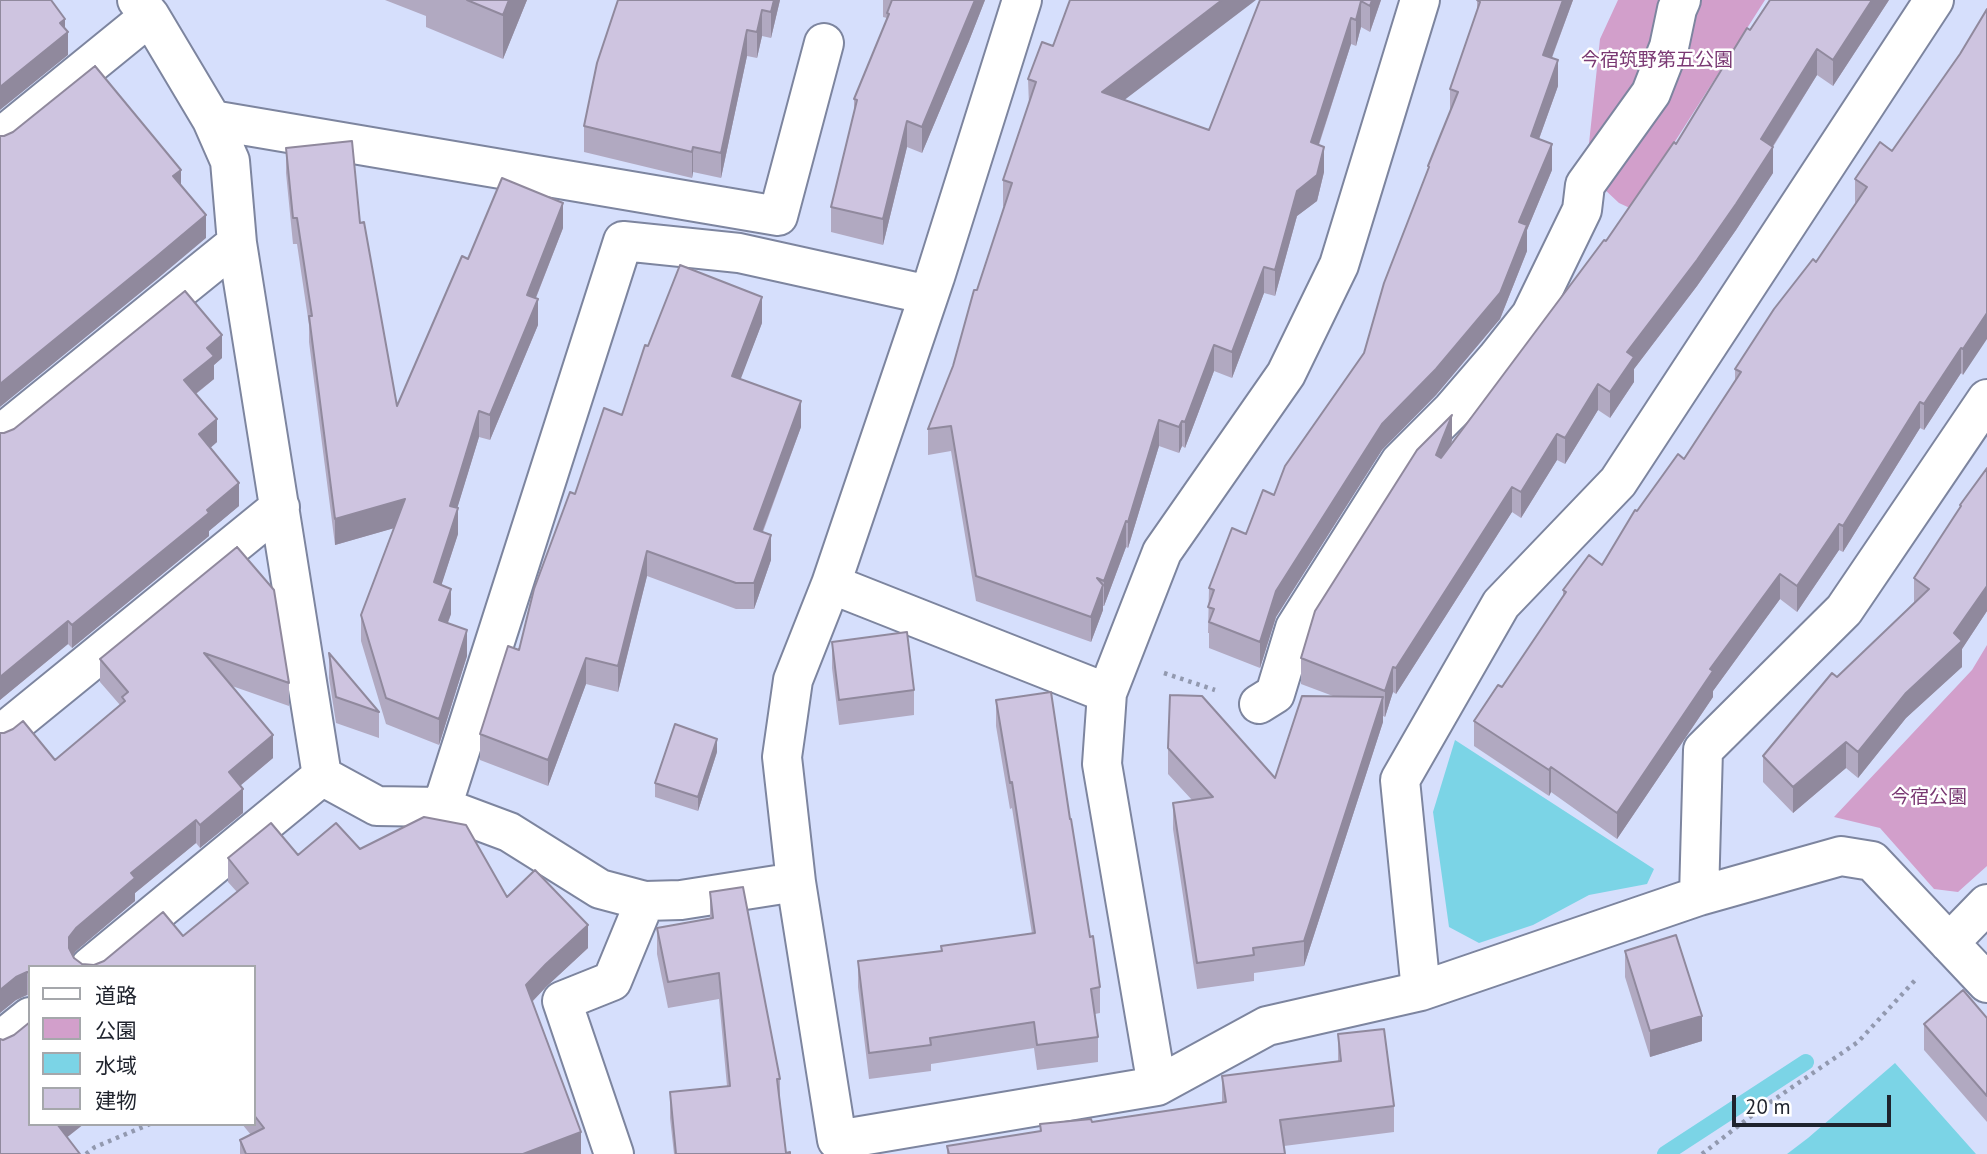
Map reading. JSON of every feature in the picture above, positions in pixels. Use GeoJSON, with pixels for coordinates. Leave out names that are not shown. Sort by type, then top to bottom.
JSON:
{"type":"FeatureCollection","features":[{"type":"Feature","properties":{"kind":"street"},"geometry":{"type":"LineString","coordinates":[[1022,0],[929,295],[831,584],[793,680],[782,757],[796,882],[836,1140],[1157,1086],[1267,1026],[1421,992],[1699,896],[1841,856],[1872,861],[1987,983]]}},
{"type":"Feature","properties":{"kind":"street"},"geometry":{"type":"LineString","coordinates":[[1157,1086],[1102,764],[1107,693],[1162,552],[1286,374],[1339,265],[1420,0]]}},
{"type":"Feature","properties":{"kind":"street"},"geometry":{"type":"LineString","coordinates":[[1259,704],[1275,694],[1295,628],[1400,462],[1452,411],[1531,315],[1582,210],[1585,185],[1651,93],[1669,47],[1681,0]]}},
{"type":"Feature","properties":{"kind":"street"},"geometry":{"type":"LineString","coordinates":[[1421,992],[1400,780],[1501,604],[1618,482],[1934,0]]}},
{"type":"Feature","properties":{"kind":"street"},"geometry":{"type":"LineString","coordinates":[[0,138],[144,8],[212,120],[230,161],[237,243],[322,776]]}},
{"type":"Feature","properties":{"kind":"street"},"geometry":{"type":"LineString","coordinates":[[212,120],[778,216],[824,43]]}},
{"type":"Feature","properties":{"kind":"street"},"geometry":{"type":"LineString","coordinates":[[442,807],[623,241],[739,253],[929,295]]}},
{"type":"Feature","properties":{"kind":"street"},"geometry":{"type":"LineString","coordinates":[[0,435],[237,243]]}},
{"type":"Feature","properties":{"kind":"street"},"geometry":{"type":"LineString","coordinates":[[1699,896],[1703,750],[1844,610],[1987,400]]}},
{"type":"Feature","properties":{"kind":"street"},"geometry":{"type":"LineString","coordinates":[[0,735],[280,507]]}},
{"type":"Feature","properties":{"kind":"street"},"geometry":{"type":"LineString","coordinates":[[831,584],[1107,693]]}},
{"type":"Feature","properties":{"kind":"street"},"geometry":{"type":"LineString","coordinates":[[322,776],[377,806],[442,807],[509,832],[600,889],[645,901],[681,900],[796,882]]}},
{"type":"Feature","properties":{"kind":"street"},"geometry":{"type":"LineString","coordinates":[[92,965],[322,776]]}},
{"type":"Feature","properties":{"kind":"street"},"geometry":{"type":"LineString","coordinates":[[614,1154],[562,1001],[612,981],[645,901]]}},
{"type":"Feature","properties":{"kind":"street"},"geometry":{"type":"LineString","coordinates":[[1949,943],[1987,904]]}},
{"type":"Feature","properties":{"kind":"street"},"geometry":{"type":"LineString","coordinates":[[0,1041],[28,1019]]}},
{"type":"Feature","properties":{"kind":"path"},"geometry":{"type":"LineString","coordinates":[[1702,1154],[1759,1110],[1858,1042],[1949,943]]}},
{"type":"Feature","properties":{"kind":"path"},"geometry":{"type":"LineString","coordinates":[[86,1154],[95,1147],[145,1126]]}},
{"type":"Feature","properties":{"kind":"green space","name":"今宿筑野第五公園"},"geometry":{"type":"Polygon","coordinates":[[[1618,0],[1765,0],[1632,209],[1619,203],[1586,172],[1600,39],[1618,0]]]}},
{"type":"Feature","properties":{"kind":"green space","name":"今宿公園"},"geometry":{"type":"Polygon","coordinates":[[[1987,645],[1987,866],[1958,892],[1934,889],[1880,828],[1834,817],[1972,670],[1987,645]]]}},
{"type":"Feature","properties":{"kind":"water"},"geometry":{"type":"Polygon","coordinates":[[[1455,740],[1654,869],[1647,884],[1589,895],[1533,925],[1479,943],[1449,927],[1433,812],[1455,740]]]}},
{"type":"Feature","properties":{"kind":"water"},"geometry":{"type":"Polygon","coordinates":[[[1895,1063],[1976,1154],[1787,1154],[1808,1138],[1895,1063]]]}},
{"type":"Feature","properties":{"kind":"building"},"geometry":{"type":"Polygon","coordinates":[[[0,0],[51,0],[65,19],[60,23],[68,32],[0,87],[0,0]]]}},
{"type":"Feature","properties":{"kind":"building"},"geometry":{"type":"Polygon","coordinates":[[[467,0],[509,0],[503,15],[467,0]]]}},
{"type":"Feature","properties":{"kind":"building"},"geometry":{"type":"Polygon","coordinates":[[[618,0],[774,0],[771,12],[762,10],[757,32],[747,30],[721,153],[693,147],[692,152],[584,126],[597,63],[618,0]]]}},
{"type":"Feature","properties":{"kind":"building"},"geometry":{"type":"Polygon","coordinates":[[[892,0],[975,0],[922,127],[907,121],[883,219],[831,207],[857,100],[854,99],[889,14],[887,13],[892,0]]]}},
{"type":"Feature","properties":{"kind":"building"},"geometry":{"type":"Polygon","coordinates":[[[1070,0],[1222,0],[1102,92],[1209,130],[1260,0],[1372,0],[1370,6],[1361,1],[1356,20],[1351,18],[1311,142],[1324,147],[1317,175],[1297,191],[1275,270],[1264,267],[1232,352],[1214,345],[1185,422],[1182,421],[1179,427],[1159,420],[1128,522],[1126,521],[1104,581],[1097,578],[1103,585],[1091,617],[976,576],[951,426],[928,429],[953,366],[974,290],[977,290],[1012,183],[1003,180],[1036,82],[1028,79],[1042,42],[1053,46],[1070,0]]]}},
{"type":"Feature","properties":{"kind":"building"},"geometry":{"type":"Polygon","coordinates":[[[1477,0],[1563,0],[1543,55],[1558,60],[1531,136],[1552,144],[1519,222],[1527,225],[1500,293],[1436,369],[1382,424],[1276,591],[1260,642],[1209,622],[1214,609],[1208,607],[1214,590],[1209,588],[1232,528],[1246,534],[1263,490],[1274,495],[1285,466],[1364,353],[1384,283],[1458,92],[1450,89],[1480,2],[1477,0]]]}},
{"type":"Feature","properties":{"kind":"building"},"geometry":{"type":"Polygon","coordinates":[[[1770,0],[1872,0],[1833,60],[1817,49],[1761,139],[1773,147],[1697,260],[1627,352],[1634,357],[1610,392],[1598,384],[1565,438],[1557,434],[1521,492],[1512,487],[1396,668],[1393,667],[1385,691],[1301,658],[1315,611],[1417,450],[1452,415],[1436,455],[1441,458],[1604,240],[1606,241],[1674,142],[1676,144],[1747,28],[1750,30],[1770,0]]]}},
{"type":"Feature","properties":{"kind":"building"},"geometry":{"type":"Polygon","coordinates":[[[1987,9],[1987,313],[1924,404],[1920,402],[1843,526],[1839,524],[1797,586],[1780,574],[1710,669],[1713,671],[1617,813],[1551,767],[1549,770],[1474,721],[1498,685],[1502,687],[1566,592],[1563,590],[1589,555],[1602,565],[1635,510],[1637,511],[1678,454],[1684,459],[1741,372],[1735,369],[1774,309],[1813,259],[1816,262],[1867,187],[1855,179],[1880,142],[1892,151],[1960,54],[1987,9]]]}},
{"type":"Feature","properties":{"kind":"building"},"geometry":{"type":"Polygon","coordinates":[[[95,66],[181,170],[173,176],[206,215],[0,384],[0,136],[13,132],[95,66]]]}},
{"type":"Feature","properties":{"kind":"building"},"geometry":{"type":"Polygon","coordinates":[[[352,141],[360,223],[364,222],[397,406],[462,256],[468,259],[502,178],[563,203],[527,295],[538,299],[490,415],[479,411],[450,506],[458,508],[434,582],[451,589],[439,620],[467,630],[439,719],[386,698],[361,615],[405,499],[335,519],[309,316],[312,316],[297,218],[293,218],[286,148],[352,141]]]}},
{"type":"Feature","properties":{"kind":"building"},"geometry":{"type":"Polygon","coordinates":[[[680,265],[762,297],[732,376],[801,401],[754,529],[771,535],[754,583],[736,583],[647,551],[618,666],[586,658],[548,760],[480,734],[508,646],[519,650],[534,589],[570,492],[575,494],[604,408],[622,415],[645,345],[648,346],[680,265]]]}},
{"type":"Feature","properties":{"kind":"building"},"geometry":{"type":"Polygon","coordinates":[[[185,291],[222,335],[207,348],[214,356],[184,380],[217,419],[199,434],[239,483],[207,510],[209,513],[72,625],[68,621],[0,677],[0,433],[14,429],[185,291]]]}},
{"type":"Feature","properties":{"kind":"building"},"geometry":{"type":"Polygon","coordinates":[[[1987,468],[1987,586],[1954,633],[1962,641],[1906,693],[1858,752],[1846,742],[1793,787],[1763,756],[1832,673],[1837,677],[1929,589],[1914,578],[1987,468]]]}},
{"type":"Feature","properties":{"kind":"building"},"geometry":{"type":"Polygon","coordinates":[[[237,547],[274,590],[289,683],[204,653],[273,735],[229,772],[243,789],[200,825],[196,820],[131,873],[135,878],[76,928],[69,937],[69,948],[74,958],[82,964],[94,965],[28,965],[28,972],[16,977],[0,990],[0,733],[13,729],[23,721],[55,760],[125,701],[122,697],[128,692],[100,659],[237,547]]]}},
{"type":"Feature","properties":{"kind":"building"},"geometry":{"type":"Polygon","coordinates":[[[907,632],[914,690],[839,700],[832,642],[907,632]]]}},
{"type":"Feature","properties":{"kind":"building"},"geometry":{"type":"Polygon","coordinates":[[[329,653],[379,712],[336,697],[329,653]]]}},
{"type":"Feature","properties":{"kind":"building"},"geometry":{"type":"Polygon","coordinates":[[[1051,692],[1100,987],[1091,989],[1098,1037],[1037,1045],[1034,1022],[930,1038],[931,1045],[869,1053],[858,961],[942,951],[941,946],[1035,933],[1012,782],[1010,783],[996,700],[1051,692]]]}},
{"type":"Feature","properties":{"kind":"building"},"geometry":{"type":"Polygon","coordinates":[[[1170,695],[1202,696],[1275,778],[1302,696],[1383,697],[1304,941],[1253,948],[1254,955],[1197,963],[1173,803],[1213,797],[1168,748],[1170,695]]]}},
{"type":"Feature","properties":{"kind":"building"},"geometry":{"type":"Polygon","coordinates":[[[675,724],[717,739],[698,797],[655,783],[675,724]]]}},
{"type":"Feature","properties":{"kind":"building"},"geometry":{"type":"Polygon","coordinates":[[[424,817],[466,825],[507,897],[535,870],[588,925],[526,985],[581,1132],[523,1154],[246,1154],[240,1140],[264,1128],[256,1118],[256,965],[94,965],[104,961],[163,912],[183,936],[248,883],[228,858],[271,823],[298,855],[336,823],[360,849],[424,817]]]}},
{"type":"Feature","properties":{"kind":"building"},"geometry":{"type":"Polygon","coordinates":[[[743,887],[780,1079],[777,1079],[786,1153],[790,1154],[676,1154],[670,1092],[730,1086],[719,973],[668,982],[657,928],[713,918],[710,892],[743,887]]]}},
{"type":"Feature","properties":{"kind":"building"},"geometry":{"type":"Polygon","coordinates":[[[1676,935],[1702,1016],[1650,1031],[1625,951],[1676,935]]]}},
{"type":"Feature","properties":{"kind":"building"},"geometry":{"type":"Polygon","coordinates":[[[1963,990],[1987,1018],[1987,1096],[1924,1024],[1963,990]]]}},
{"type":"Feature","properties":{"kind":"building"},"geometry":{"type":"Polygon","coordinates":[[[28,1024],[28,1126],[59,1126],[80,1154],[0,1154],[0,1039],[14,1035],[28,1024]]]}},
{"type":"Feature","properties":{"kind":"building"},"geometry":{"type":"Polygon","coordinates":[[[1384,1029],[1394,1106],[1280,1120],[1285,1154],[949,1154],[947,1146],[1041,1131],[1040,1124],[1091,1119],[1092,1122],[1226,1102],[1222,1076],[1341,1061],[1338,1034],[1384,1029]]]}},
{"type":"Feature","properties":{"kind":"waterway"},"geometry":{"type":"LineString","coordinates":[[1665,1154],[1806,1062]]}}]}
